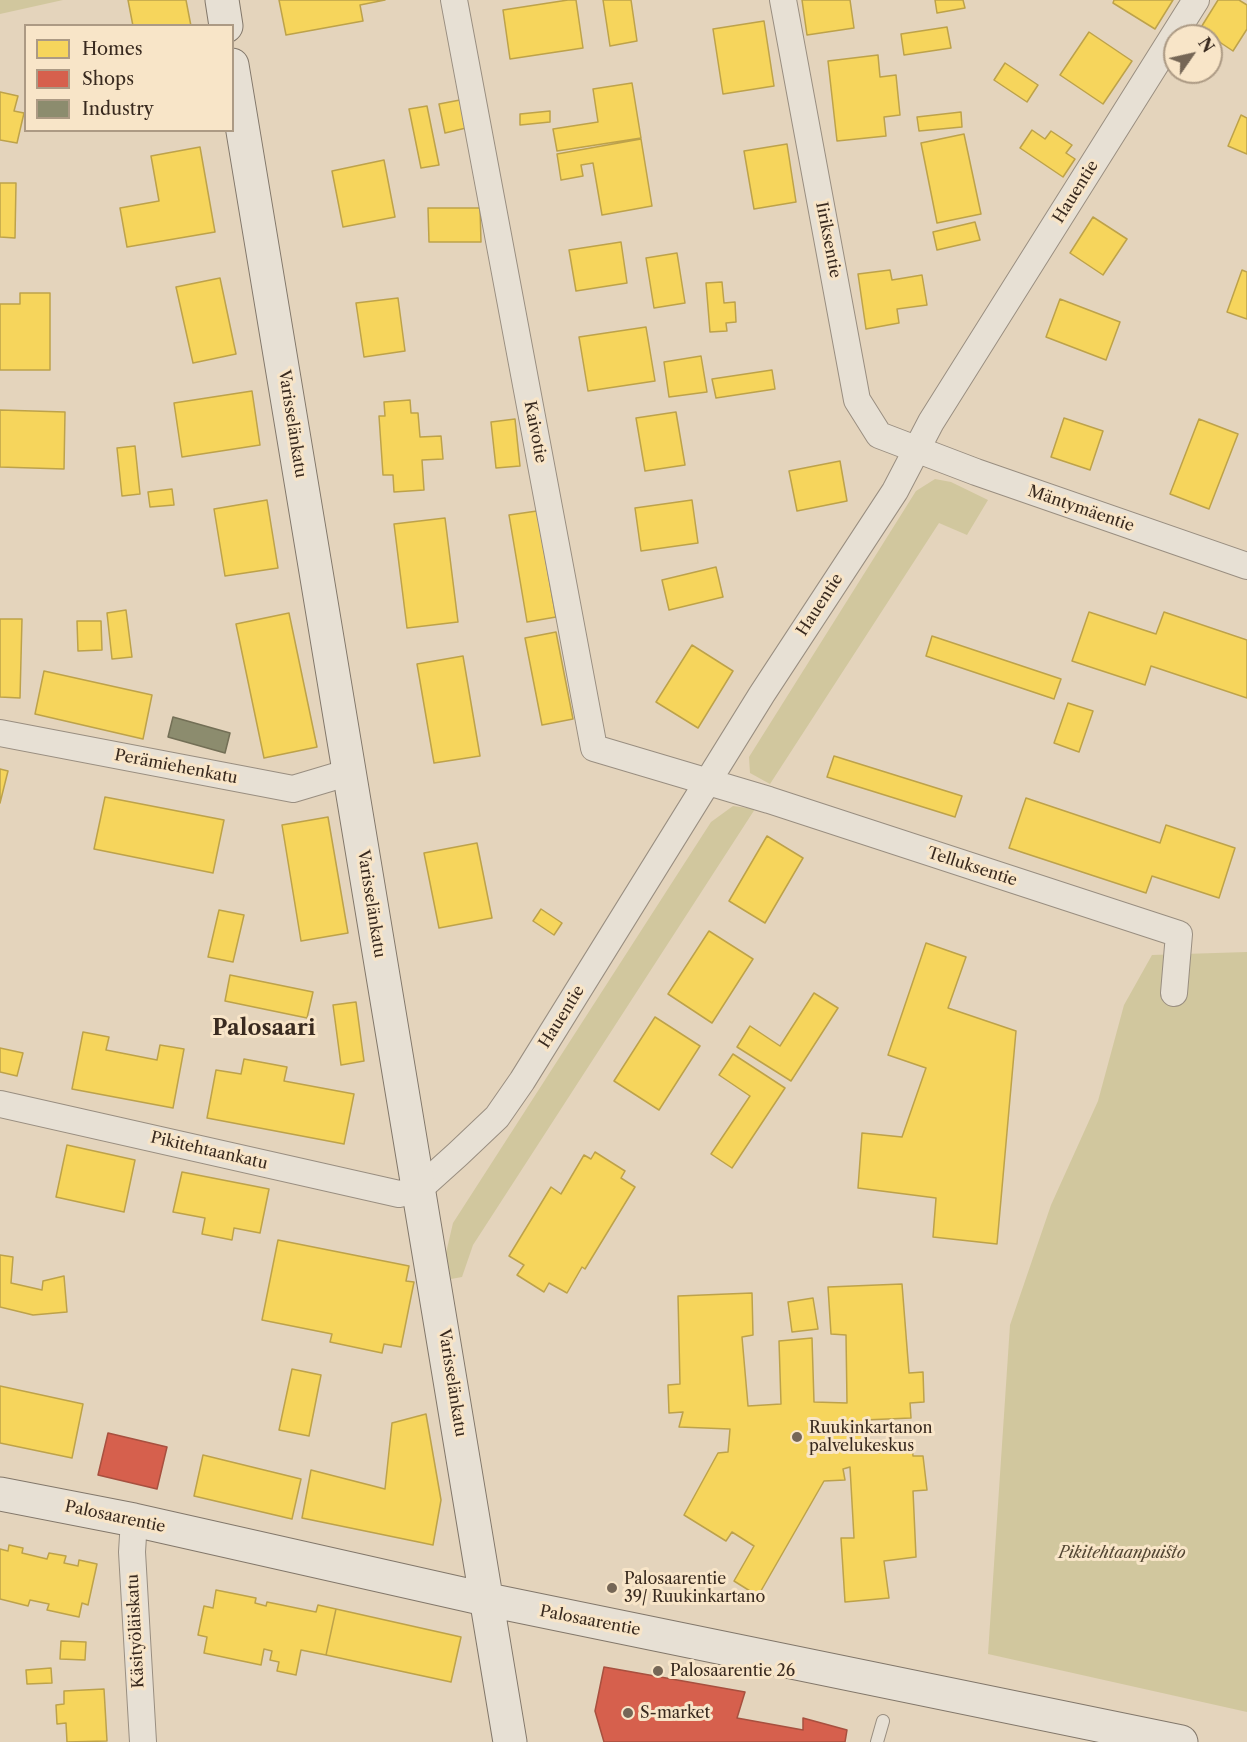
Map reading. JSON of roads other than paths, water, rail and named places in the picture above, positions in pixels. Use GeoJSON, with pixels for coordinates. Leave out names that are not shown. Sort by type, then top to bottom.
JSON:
{"type":"FeatureCollection","features":[{"type":"Feature","properties":{"kind":"street"},"geometry":{"type":"LineString","coordinates":[[222,0],[226,24]]}},
{"type":"Feature","properties":{"kind":"street","name":"Kaivotie"},"geometry":{"type":"LineString","coordinates":[[454,0],[594,748],[707,783]]}},
{"type":"Feature","properties":{"kind":"street","name":"Iiriksentie"},"geometry":{"type":"LineString","coordinates":[[783,0],[857,399],[879,435],[916,450]]}},
{"type":"Feature","properties":{"kind":"street","name":"Hauentie"},"geometry":{"type":"LineString","coordinates":[[418,1190],[497,1117],[707,783],[895,491],[931,422],[1196,0]]}},
{"type":"Feature","properties":{"kind":"street","name":"Varisselänkatu"},"geometry":{"type":"LineString","coordinates":[[234,77],[418,1190],[489,1600],[510,1742]]}},
{"type":"Feature","properties":{"kind":"street","name":"Mäntymäentie"},"geometry":{"type":"LineString","coordinates":[[916,450],[1247,566]]}},
{"type":"Feature","properties":{"kind":"street","name":"Perämiehenkatu"},"geometry":{"type":"LineString","coordinates":[[0,734],[293,789],[350,772]]}},
{"type":"Feature","properties":{"kind":"street","name":"Telluksentie"},"geometry":{"type":"LineString","coordinates":[[707,783],[769,800],[1179,934],[1174,993]]}},
{"type":"Feature","properties":{"kind":"street","name":"Pikitehtaankatu"},"geometry":{"type":"LineString","coordinates":[[0,1104],[399,1194],[418,1190]]}},
{"type":"Feature","properties":{"kind":"street","name":"Palosaarentie"},"geometry":{"type":"LineString","coordinates":[[0,1494],[134,1520],[489,1600],[1181,1742]]}},
{"type":"Feature","properties":{"kind":"street","name":"Käsityöläiskatu"},"geometry":{"type":"LineString","coordinates":[[134,1520],[132,1552],[143,1742]]}},
{"type":"Feature","properties":{"kind":"lane"},"geometry":{"type":"LineString","coordinates":[[877,1742],[883,1721]]}},
{"type":"Feature","properties":{"kind":"place","name":"Ruukinkartanon palvelukeskus"},"geometry":{"type":"Point","coordinates":[797,1437]}},
{"type":"Feature","properties":{"kind":"place","name":"Palosaarentie 39/ Ruukinkartano"},"geometry":{"type":"Point","coordinates":[612,1588]}},
{"type":"Feature","properties":{"kind":"place","name":"Palosaarentie 26"},"geometry":{"type":"Point","coordinates":[658,1671]}},
{"type":"Feature","properties":{"kind":"place","name":"S-market"},"geometry":{"type":"Point","coordinates":[628,1713]}},
{"type":"Feature","properties":{"kind":"district","name":"Palosaari"},"geometry":{"type":"Point","coordinates":[264,1029]}},
{"type":"Feature","properties":{"kind":"park label","name":"Pikitehtaanpuisto"},"geometry":{"type":"Point","coordinates":[1122,1553]}}]}
